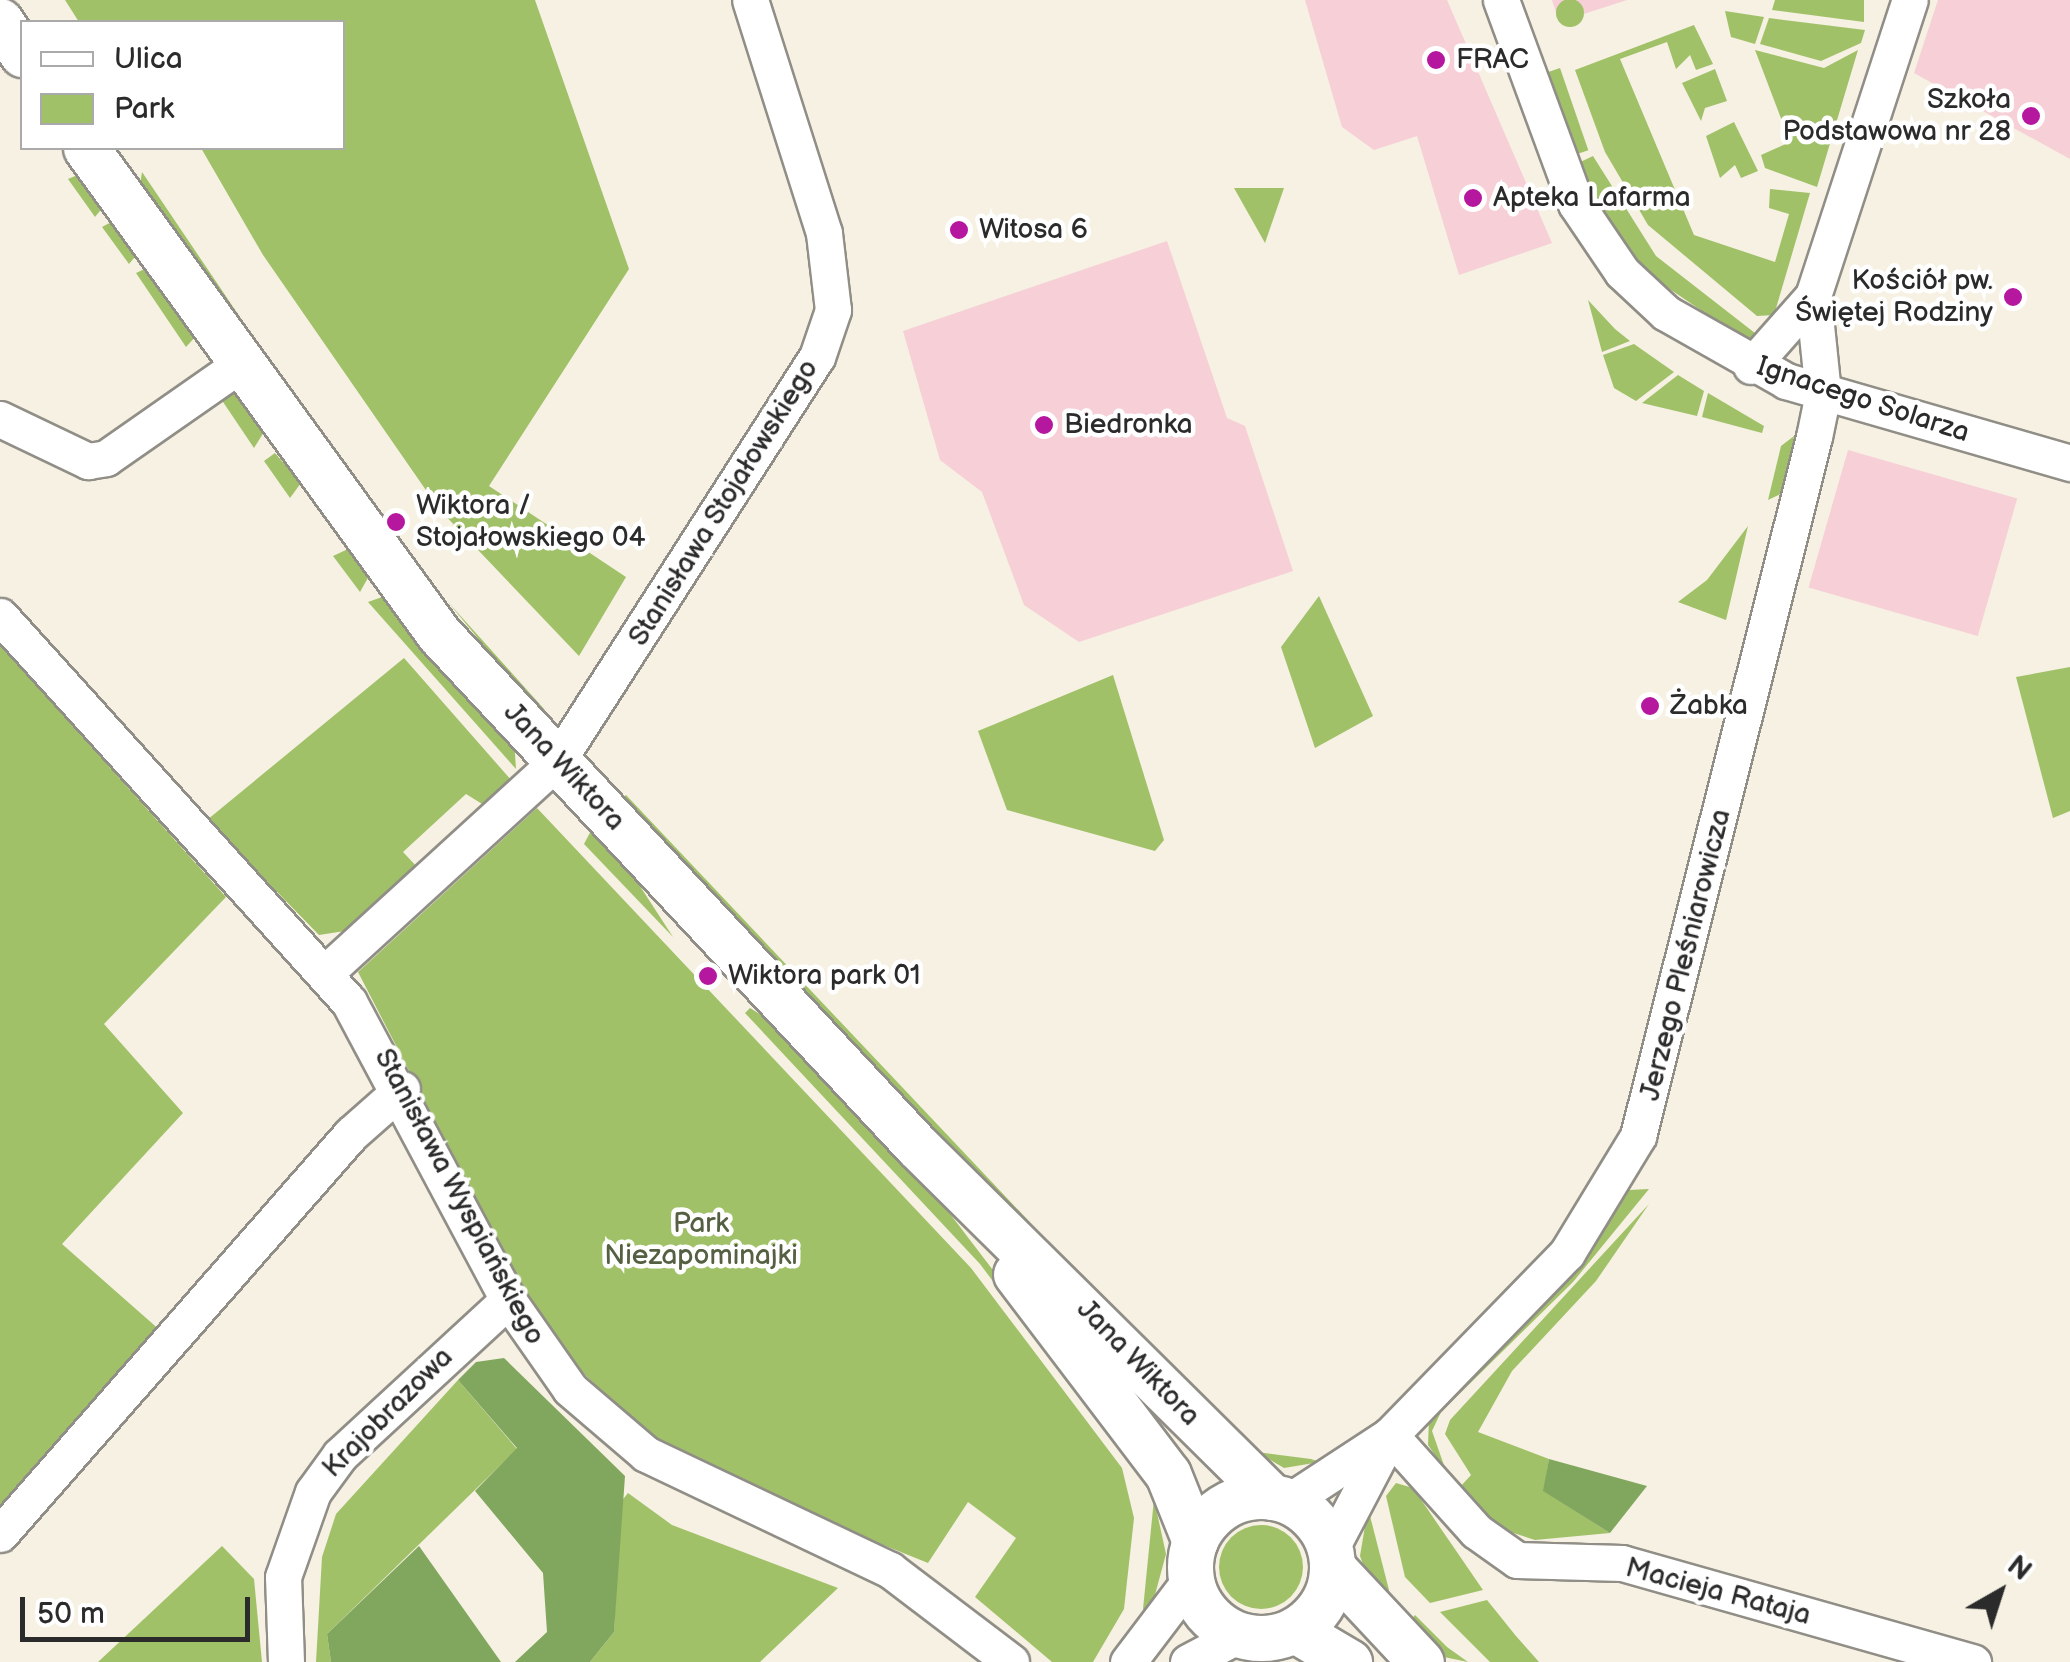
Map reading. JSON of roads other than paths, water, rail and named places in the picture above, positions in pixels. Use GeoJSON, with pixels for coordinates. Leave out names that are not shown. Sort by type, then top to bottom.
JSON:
{"type":"FeatureCollection","features":[{"type":"Feature","properties":{"kind":"street","name":"Stanisława Stojałowskiego"},"geometry":{"type":"LineString","coordinates":[[325,972],[558,760],[830,328],[824,233],[750,0]]}},
{"type":"Feature","properties":{"kind":"street","name":"Ignacego Solarza"},"geometry":{"type":"LineString","coordinates":[[1501,0],[1560,174],[1605,251],[1666,313],[1752,366],[1823,393],[2070,463]]}},
{"type":"Feature","properties":{"kind":"street"},"geometry":{"type":"LineString","coordinates":[[1752,366],[1812,296],[1910,0]]}},
{"type":"Feature","properties":{"kind":"street"},"geometry":{"type":"LineString","coordinates":[[0,21],[20,51]]}},
{"type":"Feature","properties":{"kind":"street","name":"Jana Wiktora"},"geometry":{"type":"LineString","coordinates":[[87,150],[384,566],[558,760],[918,1146],[1280,1499]]}},
{"type":"Feature","properties":{"kind":"street"},"geometry":{"type":"LineString","coordinates":[[1812,296],[1823,393]]}},
{"type":"Feature","properties":{"kind":"street"},"geometry":{"type":"LineString","coordinates":[[0,419],[88,461],[106,458],[238,366]]}},
{"type":"Feature","properties":{"kind":"street","name":"Jerzego Pleśniarowicza"},"geometry":{"type":"LineString","coordinates":[[1280,1499],[1390,1434],[1567,1253],[1638,1136],[1823,393]]}},
{"type":"Feature","properties":{"kind":"street","name":"Stanisława Wyspiańskiego"},"geometry":{"type":"LineString","coordinates":[[0,616],[325,972],[402,1089],[508,1300],[570,1389],[646,1454],[890,1570],[1011,1662]]}},
{"type":"Feature","properties":{"kind":"street"},"geometry":{"type":"LineString","coordinates":[[0,1534],[351,1134],[402,1089]]}},
{"type":"Feature","properties":{"kind":"street","name":"Jana Wiktora"},"geometry":{"type":"LineString","coordinates":[[918,1146],[1168,1474],[1193,1560]]}},
{"type":"Feature","properties":{"kind":"street","name":"Krajobrazowa"},"geometry":{"type":"LineString","coordinates":[[286,1662],[283,1577],[313,1492],[340,1455],[508,1300]]}},
{"type":"Feature","properties":{"kind":"street","name":"Jerzego Pleśniarowicza"},"geometry":{"type":"LineString","coordinates":[[1331,1559],[1390,1434]]}},
{"type":"Feature","properties":{"kind":"street","name":"Macieja Rataja"},"geometry":{"type":"LineString","coordinates":[[1390,1434],[1476,1531],[1518,1560],[1622,1564],[1973,1662]]}},
{"type":"Feature","properties":{"kind":"street"},"geometry":{"type":"LineString","coordinates":[[1128,1662],[1193,1560],[1218,1511],[1280,1499],[1315,1521],[1331,1559],[1421,1662]]}},
{"type":"Feature","properties":{"kind":"street"},"geometry":{"type":"LineString","coordinates":[[1294,1630],[1322,1604],[1331,1559]]}},
{"type":"Feature","properties":{"kind":"street"},"geometry":{"type":"LineString","coordinates":[[1193,1560],[1207,1613],[1238,1635]]}},
{"type":"Feature","properties":{"kind":"street"},"geometry":{"type":"LineString","coordinates":[[1188,1662],[1238,1635],[1294,1630],[1350,1662]]}},
{"type":"Feature","properties":{"kind":"place","name":"FRAC"},"geometry":{"type":"Point","coordinates":[1436,60]}},
{"type":"Feature","properties":{"kind":"place","name":"Szkoła Podstawowa nr 28"},"geometry":{"type":"Point","coordinates":[2031,116]}},
{"type":"Feature","properties":{"kind":"place","name":"Apteka Lafarma"},"geometry":{"type":"Point","coordinates":[1473,198]}},
{"type":"Feature","properties":{"kind":"place","name":"Witosa 6"},"geometry":{"type":"Point","coordinates":[959,230]}},
{"type":"Feature","properties":{"kind":"place","name":"Kościół pw. Świętej Rodziny"},"geometry":{"type":"Point","coordinates":[2013,297]}},
{"type":"Feature","properties":{"kind":"place","name":"Biedronka"},"geometry":{"type":"Point","coordinates":[1044,425]}},
{"type":"Feature","properties":{"kind":"place","name":"Wiktora / Stojałowskiego 04"},"geometry":{"type":"Point","coordinates":[396,522]}},
{"type":"Feature","properties":{"kind":"place","name":"Żabka"},"geometry":{"type":"Point","coordinates":[1650,706]}},
{"type":"Feature","properties":{"kind":"place","name":"Wiktora park 01"},"geometry":{"type":"Point","coordinates":[708,976]}},
{"type":"Feature","properties":{"kind":"park label","name":"Park Niezapominajki"},"geometry":{"type":"Point","coordinates":[701,1240]}}]}
